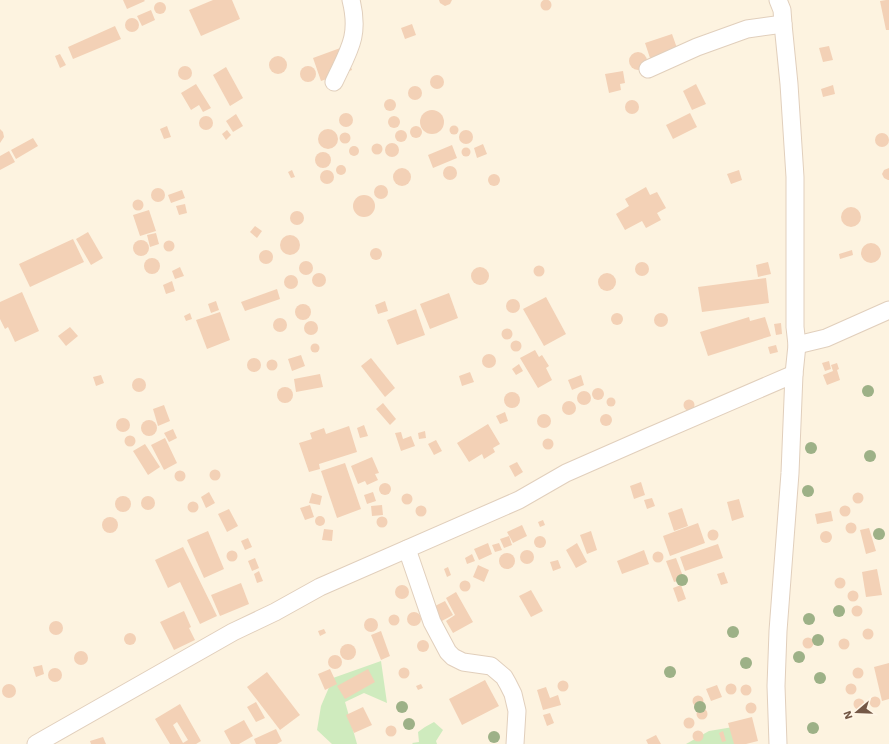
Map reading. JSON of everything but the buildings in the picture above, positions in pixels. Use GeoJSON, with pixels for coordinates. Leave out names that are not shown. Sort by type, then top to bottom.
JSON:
{"type":"FeatureCollection","features":[{"type":"Feature","properties":{"kind":"street"},"geometry":{"type":"LineString","coordinates":[[334,82],[350,49],[355,31],[354,12],[351,0]]}},
{"type":"Feature","properties":{"kind":"street"},"geometry":{"type":"LineString","coordinates":[[778,0],[782,10],[784,24],[795,176],[795,327],[797,345],[794,374],[790,473],[778,631],[776,686],[778,744]]}},
{"type":"Feature","properties":{"kind":"street"},"geometry":{"type":"LineString","coordinates":[[648,69],[697,47],[747,29],[784,24]]}},
{"type":"Feature","properties":{"kind":"street"},"geometry":{"type":"LineString","coordinates":[[797,345],[826,338],[889,310]]}},
{"type":"Feature","properties":{"kind":"street"},"geometry":{"type":"LineString","coordinates":[[36,744],[233,632],[275,612],[320,587],[519,500],[566,473],[794,374]]}},
{"type":"Feature","properties":{"kind":"street"},"geometry":{"type":"LineString","coordinates":[[407,549],[432,622],[448,652],[453,658],[463,662],[491,666],[504,677],[508,684],[513,694],[517,711],[517,722],[514,735],[515,744]]}},
{"type":"Feature","properties":{"kind":"green space"},"geometry":{"type":"Polygon","coordinates":[[[381,661],[387,703],[364,693],[345,702],[357,744],[332,744],[317,730],[321,706],[333,678],[381,661]]]}},
{"type":"Feature","properties":{"kind":"green space"},"geometry":{"type":"Polygon","coordinates":[[[434,722],[443,730],[436,741],[437,744],[412,743],[419,742],[418,732],[434,722]]]}},
{"type":"Feature","properties":{"kind":"green space"},"geometry":{"type":"Polygon","coordinates":[[[745,725],[743,744],[686,744],[709,731],[745,725]]]}}]}
